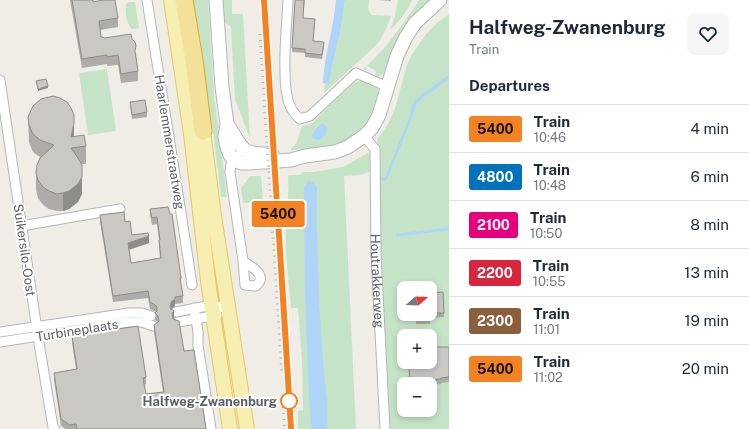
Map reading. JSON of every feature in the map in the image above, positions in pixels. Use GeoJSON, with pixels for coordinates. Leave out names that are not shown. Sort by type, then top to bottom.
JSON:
{"type":"FeatureCollection","features":[{"type":"Feature","properties":{"kind":"highway"},"geometry":{"type":"LineString","coordinates":[[184,0],[194,60],[203,131]]}},
{"type":"Feature","properties":{"kind":"main road"},"geometry":{"type":"LineString","coordinates":[[171,0],[196,169],[212,311],[230,429]]}},
{"type":"Feature","properties":{"kind":"main road"},"geometry":{"type":"LineString","coordinates":[[203,131],[212,202],[247,429]]}},
{"type":"Feature","properties":{"kind":"street","name":"Haarlemmerstraatweg"},"geometry":{"type":"LineString","coordinates":[[147,0],[192,285]]}},
{"type":"Feature","properties":{"kind":"street"},"geometry":{"type":"LineString","coordinates":[[216,0],[222,87],[227,124],[225,137],[226,147],[237,161],[249,163],[291,160],[305,156],[334,152],[348,147],[364,136],[372,128],[380,115],[397,56],[406,37],[415,23],[440,0]]}},
{"type":"Feature","properties":{"kind":"street"},"geometry":{"type":"LineString","coordinates":[[288,0],[284,56],[285,85],[287,96],[296,116],[300,119],[310,116],[356,73],[388,87]]}},
{"type":"Feature","properties":{"kind":"street","name":"Suikersilo-Oost"},"geometry":{"type":"LineString","coordinates":[[0,80],[38,340],[53,427],[55,429]]}},
{"type":"Feature","properties":{"kind":"street"},"geometry":{"type":"LineString","coordinates":[[227,124],[243,150],[257,154],[290,153],[305,156]]}},
{"type":"Feature","properties":{"kind":"street","name":"Houtrakkerweg"},"geometry":{"type":"LineString","coordinates":[[364,136],[374,149],[376,254],[385,429]]}},
{"type":"Feature","properties":{"kind":"street"},"geometry":{"type":"LineString","coordinates":[[243,150],[237,161],[233,187],[245,285],[256,286],[261,278],[257,271],[243,261]]}},
{"type":"Feature","properties":{"kind":"street"},"geometry":{"type":"LineString","coordinates":[[21,226],[71,222],[120,209]]}},
{"type":"Feature","properties":{"kind":"street"},"geometry":{"type":"LineString","coordinates":[[194,308],[198,332],[198,346],[211,429]]}},
{"type":"Feature","properties":{"kind":"street"},"geometry":{"type":"LineString","coordinates":[[176,312],[194,308],[212,311],[229,309]]}},
{"type":"Feature","properties":{"kind":"street"},"geometry":{"type":"LineString","coordinates":[[178,322],[196,319],[212,311]]}},
{"type":"Feature","properties":{"kind":"street","name":"Turbineplaats"},"geometry":{"type":"LineString","coordinates":[[0,332],[129,313],[142,313],[151,316]]}},
{"type":"Feature","properties":{"kind":"street","name":"Turbineplaats"},"geometry":{"type":"LineString","coordinates":[[0,342],[38,340],[129,322],[142,322],[153,326]]}},
{"type":"Feature","properties":{"kind":"green space"},"geometry":{"type":"Polygon","coordinates":[[[193,0],[208,0],[214,95],[227,197],[221,197],[213,131],[193,0]]]}},
{"type":"Feature","properties":{"kind":"green space"},"geometry":{"type":"Polygon","coordinates":[[[222,0],[232,0],[232,14],[243,14],[250,139],[235,99],[231,27],[224,22],[222,0]]]}},
{"type":"Feature","properties":{"kind":"green space"},"geometry":{"type":"Polygon","coordinates":[[[345,0],[369,0],[368,10],[372,15],[391,16],[379,42],[324,93],[325,83],[329,84],[340,33],[345,0]]]}},
{"type":"Feature","properties":{"kind":"green space"},"geometry":{"type":"Polygon","coordinates":[[[398,0],[412,0],[397,23],[390,30],[395,16],[398,0]]]}},
{"type":"Feature","properties":{"kind":"green space"},"geometry":{"type":"Polygon","coordinates":[[[419,0],[431,0],[393,50],[384,73],[378,77],[375,75],[376,71],[367,66],[366,70],[363,70],[387,45],[419,0]]]}},
{"type":"Feature","properties":{"kind":"green space"},"geometry":{"type":"Polygon","coordinates":[[[129,2],[135,2],[139,28],[132,29],[128,24],[126,17],[126,4],[129,2]]]}},
{"type":"Feature","properties":{"kind":"green space"},"geometry":{"type":"Polygon","coordinates":[[[449,14],[449,429],[388,429],[378,213],[381,156],[377,140],[388,124],[395,108],[407,65],[412,54],[426,34],[449,14]]]}},
{"type":"Feature","properties":{"kind":"green space"},"geometry":{"type":"Polygon","coordinates":[[[107,69],[116,131],[88,135],[79,73],[107,69]]]}},
{"type":"Feature","properties":{"kind":"green space"},"geometry":{"type":"Polygon","coordinates":[[[364,81],[377,88],[379,98],[374,111],[359,132],[346,141],[333,146],[291,150],[291,148],[296,144],[302,126],[311,124],[350,86],[356,82],[364,81]]]}},
{"type":"Feature","properties":{"kind":"green space"},"geometry":{"type":"Polygon","coordinates":[[[368,153],[371,158],[371,171],[361,175],[344,176],[356,429],[298,429],[298,411],[303,410],[302,360],[298,308],[291,308],[287,259],[286,229],[288,176],[299,175],[303,172],[314,172],[345,166],[368,153]]]}},
{"type":"Feature","properties":{"kind":"green space"},"geometry":{"type":"Polygon","coordinates":[[[250,176],[261,176],[263,202],[243,203],[241,188],[250,176]]]}},
{"type":"Feature","properties":{"kind":"water"},"geometry":{"type":"Polygon","coordinates":[[[336,0],[345,0],[340,33],[329,84],[323,83],[336,0]]]}},
{"type":"Feature","properties":{"kind":"water"},"geometry":{"type":"Polygon","coordinates":[[[449,75],[449,79],[418,103],[387,179],[385,181],[381,180],[381,178],[385,177],[415,100],[449,75]]]}},
{"type":"Feature","properties":{"kind":"water"},"geometry":{"type":"Polygon","coordinates":[[[322,123],[327,127],[326,135],[319,140],[314,139],[311,136],[322,123]]]}},
{"type":"Feature","properties":{"kind":"water"},"geometry":{"type":"Polygon","coordinates":[[[309,181],[313,182],[317,187],[319,301],[327,402],[327,429],[311,429],[304,217],[304,187],[309,181]]]}},
{"type":"Feature","properties":{"kind":"building"},"geometry":{"type":"Polygon","coordinates":[[[72,0],[93,0],[93,2],[115,0],[118,18],[99,21],[101,37],[104,38],[131,34],[136,46],[135,51],[138,71],[121,74],[118,55],[107,57],[107,55],[82,59],[72,0]]]}},
{"type":"Feature","properties":{"kind":"building"},"geometry":{"type":"Polygon","coordinates":[[[295,0],[304,0],[303,18],[315,19],[313,41],[324,42],[322,55],[305,53],[305,49],[292,48],[295,0]]]}},
{"type":"Feature","properties":{"kind":"building"},"geometry":{"type":"Polygon","coordinates":[[[46,79],[48,86],[38,89],[36,81],[46,79]]]}},
{"type":"Feature","properties":{"kind":"building"},"geometry":{"type":"Polygon","coordinates":[[[53,96],[67,102],[71,108],[74,115],[74,123],[71,137],[84,135],[86,146],[71,148],[82,165],[82,177],[78,184],[69,191],[57,194],[43,187],[38,180],[36,173],[40,158],[54,145],[40,140],[34,135],[29,125],[28,117],[33,106],[41,99],[53,96]]]}},
{"type":"Feature","properties":{"kind":"building"},"geometry":{"type":"Polygon","coordinates":[[[145,100],[147,112],[132,115],[130,102],[145,100]]]}},
{"type":"Feature","properties":{"kind":"building"},"geometry":{"type":"Polygon","coordinates":[[[168,207],[170,214],[172,214],[183,296],[175,297],[170,306],[174,311],[172,313],[173,319],[179,321],[184,351],[194,350],[206,429],[77,429],[76,424],[70,425],[61,419],[54,373],[77,369],[72,336],[138,326],[146,377],[143,378],[146,394],[164,392],[154,325],[159,321],[158,316],[155,313],[157,311],[157,307],[150,302],[148,291],[113,296],[100,215],[124,212],[125,222],[130,221],[132,235],[148,233],[149,236],[128,243],[131,263],[161,258],[157,217],[152,218],[150,209],[168,207]]]}},
{"type":"Feature","properties":{"kind":"building"},"geometry":{"type":"Polygon","coordinates":[[[443,292],[444,313],[437,313],[437,293],[443,292]]]}},
{"type":"Feature","properties":{"kind":"building"},"geometry":{"type":"Polygon","coordinates":[[[437,347],[449,347],[449,377],[437,379],[437,377],[410,377],[409,369],[437,369],[437,347]]]}},
{"type":"Feature","properties":{"kind":"waterway"},"geometry":{"type":"LineString","coordinates":[[397,235],[449,229]]}},
{"type":"Feature","properties":{"kind":"railway"},"geometry":{"type":"LineString","coordinates":[[264,0],[291,429]]}},
{"type":"Feature","properties":{"kind":"railway"},"geometry":{"type":"LineString","coordinates":[[260,34],[282,375]]}},
{"type":"Feature","properties":{"kind":"railway"},"geometry":{"type":"LineString","coordinates":[[283,407],[285,429]]}},
{"type":"Feature","properties":{"kind":"train","name":"5400"},"geometry":{"type":"LineString","coordinates":[[264,0],[291,429]]}},
{"type":"Feature","properties":{"kind":"place","name":"Halfweg-Zwanenburg"},"geometry":{"type":"Point","coordinates":[289,401]}}]}
